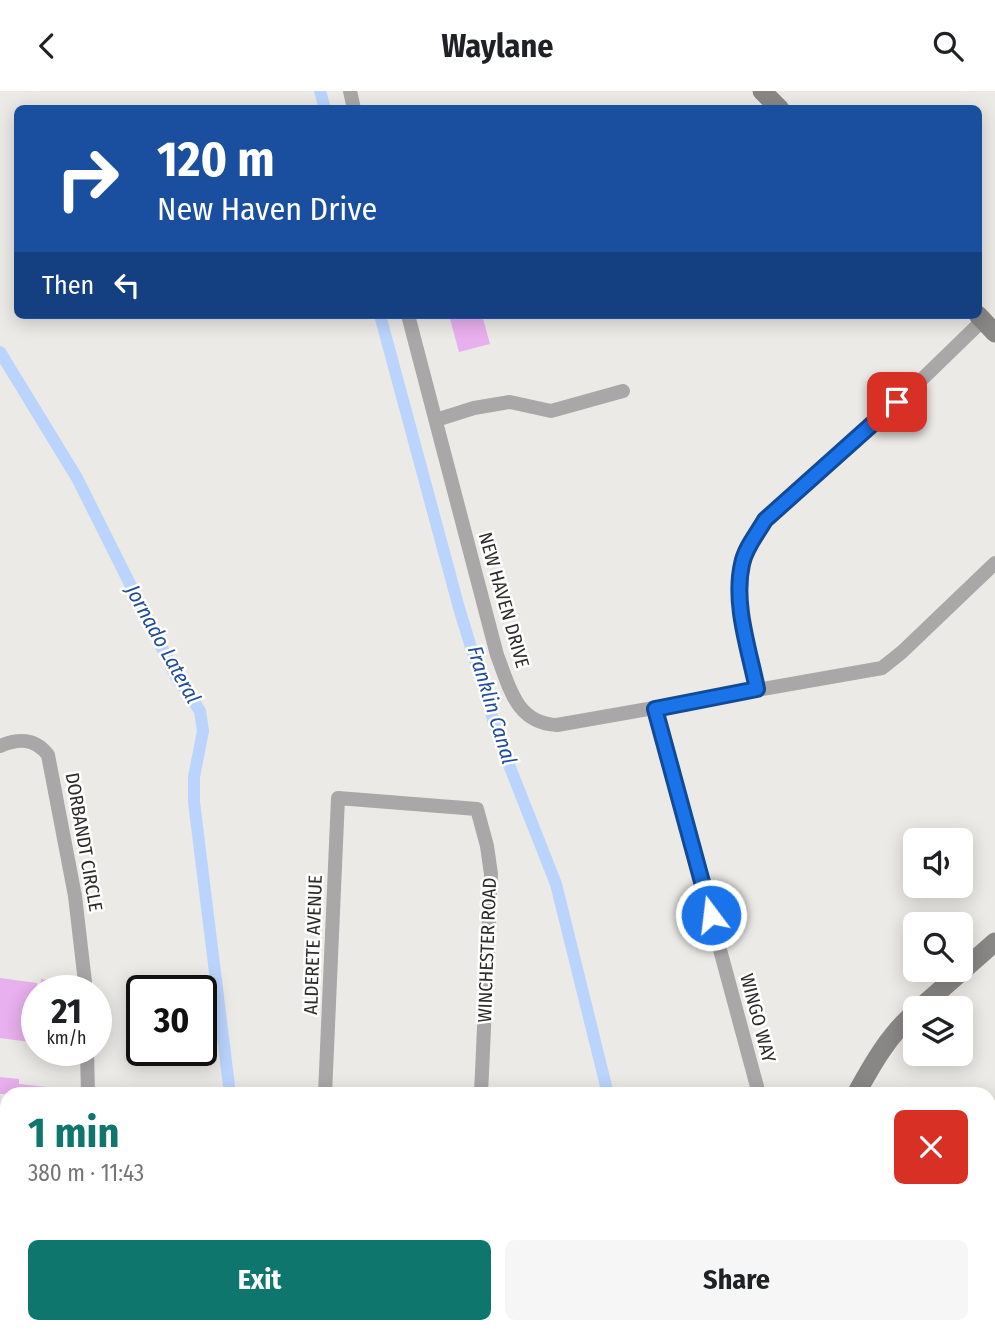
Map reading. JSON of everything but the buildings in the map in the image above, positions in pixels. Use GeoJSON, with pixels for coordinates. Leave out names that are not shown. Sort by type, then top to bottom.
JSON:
{"type":"FeatureCollection","features":[{"type":"Feature","properties":{"kind":"street"},"geometry":{"type":"LineString","coordinates":[[762,91],[776,105]]}},
{"type":"Feature","properties":{"kind":"street","name":"NEW HAVEN DRIVE"},"geometry":{"type":"LineString","coordinates":[[409,319],[497,655],[521,709],[543,724],[557,725],[655,709],[882,668],[995,563]]}},
{"type":"Feature","properties":{"kind":"street"},"geometry":{"type":"LineString","coordinates":[[757,689],[739,595],[742,562],[751,542],[765,520],[986,323]]}},
{"type":"Feature","properties":{"kind":"street"},"geometry":{"type":"LineString","coordinates":[[436,420],[474,408],[510,402],[551,411],[623,391]]}},
{"type":"Feature","properties":{"kind":"street","name":"WINGO WAY"},"geometry":{"type":"LineString","coordinates":[[655,709],[757,1087]]}},
{"type":"Feature","properties":{"kind":"street","name":"DORBANDT CIRCLE"},"geometry":{"type":"LineString","coordinates":[[0,746],[24,740],[38,745],[48,755],[75,896],[84,975]]}},
{"type":"Feature","properties":{"kind":"street","name":"ALDERETE AVENUE"},"geometry":{"type":"LineString","coordinates":[[325,1087],[338,798],[477,809]]}},
{"type":"Feature","properties":{"kind":"street","name":"WINCHESTER ROAD"},"geometry":{"type":"LineString","coordinates":[[477,809],[491,874],[481,1087]]}},
{"type":"Feature","properties":{"kind":"street"},"geometry":{"type":"LineString","coordinates":[[934,996],[995,942]]}},
{"type":"Feature","properties":{"kind":"street"},"geometry":{"type":"LineString","coordinates":[[860,1087],[877,1055],[903,1025]]}},
{"type":"Feature","properties":{"kind":"street"},"geometry":{"type":"LineString","coordinates":[[87,1066],[88,1087]]}},
{"type":"Feature","properties":{"kind":"waterway","name":"Franklin Canal"},"geometry":{"type":"LineString","coordinates":[[320,91],[324,105]]}},
{"type":"Feature","properties":{"kind":"waterway","name":"Franklin Canal"},"geometry":{"type":"LineString","coordinates":[[381,319],[459,608],[500,742],[556,884],[606,1087]]}},
{"type":"Feature","properties":{"kind":"waterway","name":"Jornado Lateral"},"geometry":{"type":"LineString","coordinates":[[0,352],[77,478],[177,678],[200,711],[203,731],[194,777],[194,802],[229,1087]]}},
{"type":"Feature","properties":{"kind":"route"},"geometry":{"type":"LineString","coordinates":[[711,915],[655,709],[757,689],[739,595],[742,562],[751,542],[765,520],[897,402]]}}]}
